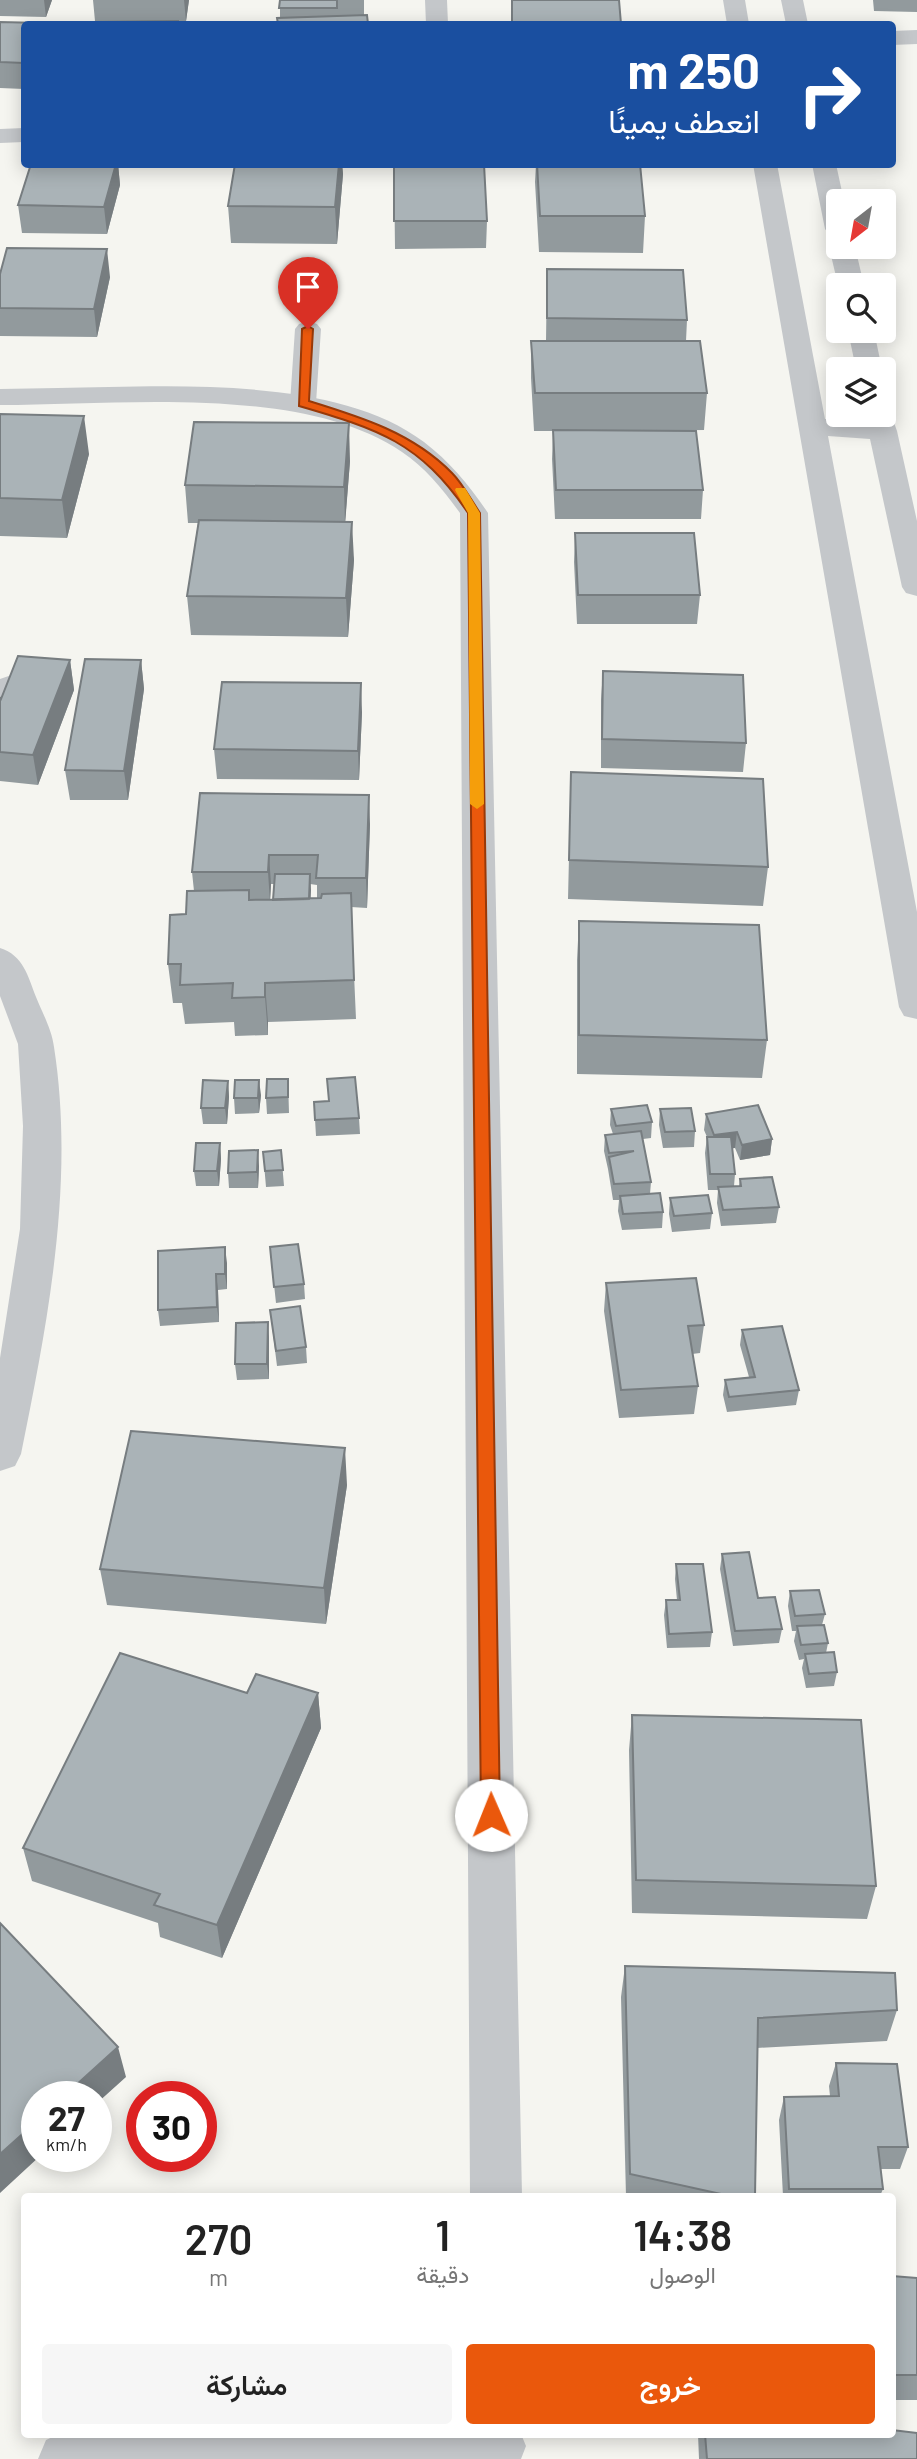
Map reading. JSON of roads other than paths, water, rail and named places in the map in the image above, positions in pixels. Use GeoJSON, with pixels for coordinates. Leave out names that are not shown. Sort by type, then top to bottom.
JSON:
{"type":"FeatureCollection","features":[{"type":"Feature","properties":{"kind":"street"},"geometry":{"type":"LineString","coordinates":[[436,0],[437,21]]}},
{"type":"Feature","properties":{"kind":"street"},"geometry":{"type":"LineString","coordinates":[[734,0],[738,21]]}},
{"type":"Feature","properties":{"kind":"street"},"geometry":{"type":"LineString","coordinates":[[792,0],[796,21]]}},
{"type":"Feature","properties":{"kind":"street"},"geometry":{"type":"LineString","coordinates":[[896,38],[917,37]]}},
{"type":"Feature","properties":{"kind":"street"},"geometry":{"type":"LineString","coordinates":[[0,136],[21,135]]}},
{"type":"Feature","properties":{"kind":"street"},"geometry":{"type":"LineString","coordinates":[[766,168],[917,1007]]}},
{"type":"Feature","properties":{"kind":"street"},"geometry":{"type":"LineString","coordinates":[[825,168],[829,189]]}},
{"type":"Feature","properties":{"kind":"street"},"geometry":{"type":"LineString","coordinates":[[0,397],[232,395],[303,403],[343,413],[379,427],[412,445],[445,472],[459,488],[474,513],[496,2193]]}},
{"type":"Feature","properties":{"kind":"street"},"geometry":{"type":"LineString","coordinates":[[813,427],[826,426]]}},
{"type":"Feature","properties":{"kind":"street"},"geometry":{"type":"LineString","coordinates":[[882,427],[917,587]]}},
{"type":"Feature","properties":{"kind":"street"},"geometry":{"type":"LineString","coordinates":[[0,960],[8,970],[36,1044],[42,1126],[35,1254],[24,1340],[0,1454]]}},
{"type":"Feature","properties":{"kind":"street"},"geometry":{"type":"LineString","coordinates":[[65,2459],[165,2450],[499,2446]]}},
{"type":"Feature","properties":{"kind":"lane"},"geometry":{"type":"LineString","coordinates":[[303,403],[308,329]]}},
{"type":"Feature","properties":{"kind":"lane"},"geometry":{"type":"LineString","coordinates":[[0,690],[56,669]]}}]}
